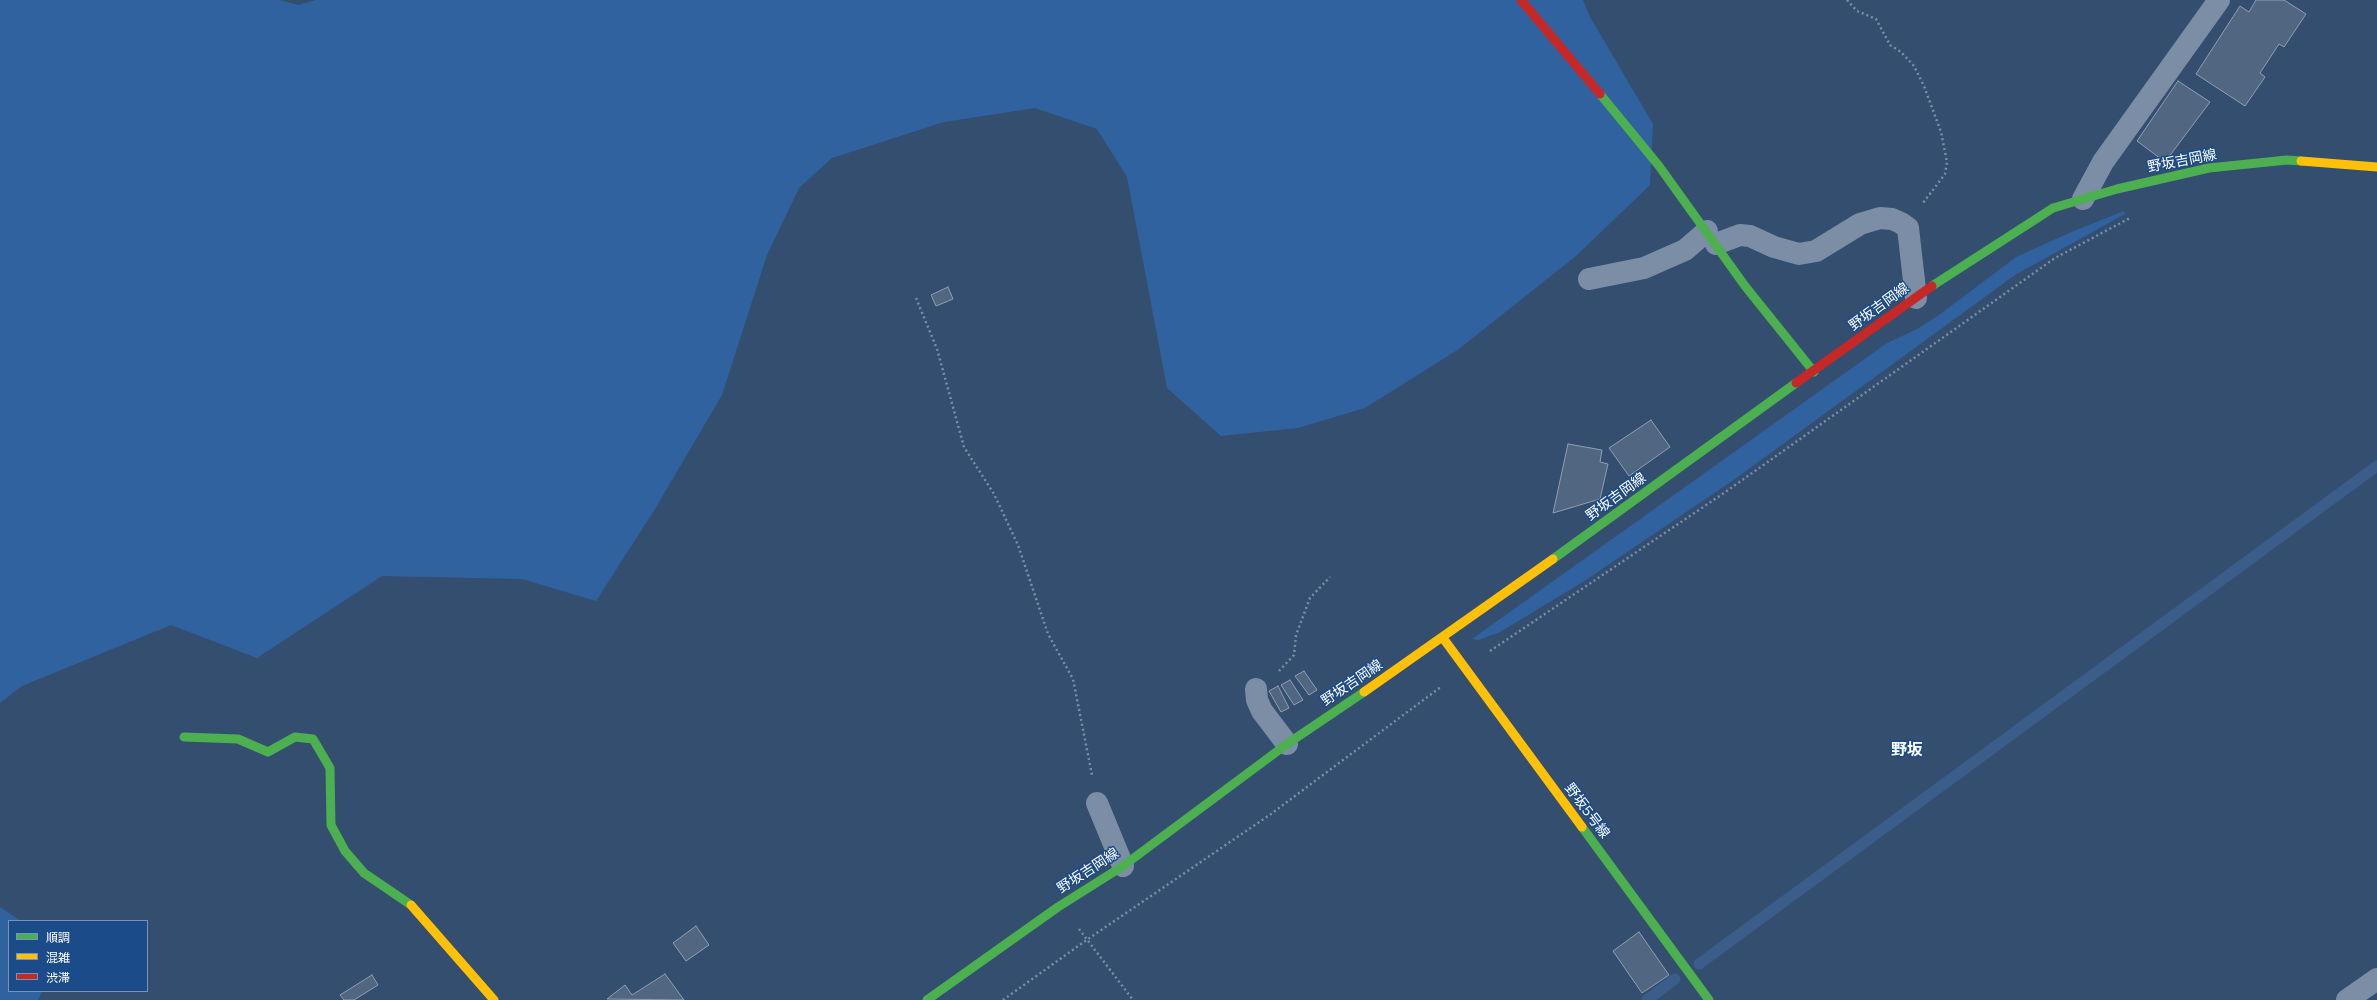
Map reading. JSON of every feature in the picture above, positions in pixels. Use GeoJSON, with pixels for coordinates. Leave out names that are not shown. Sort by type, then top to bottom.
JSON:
{"type":"FeatureCollection","features":[{"type":"Feature","properties":{"kind":"street"},"geometry":{"type":"LineString","coordinates":[[1521,0],[1659,166],[1712,237],[1745,286],[1814,372]]}},
{"type":"Feature","properties":{"kind":"street"},"geometry":{"type":"LineString","coordinates":[[2083,199],[2103,162],[2219,0]]}},
{"type":"Feature","properties":{"kind":"street","name":"野坂吉岡線"},"geometry":{"type":"LineString","coordinates":[[927,1000],[1058,907],[1123,866],[1287,744],[1443,638],[1916,298],[2053,208],[2117,189],[2209,168],[2279,160],[2377,167]]}},
{"type":"Feature","properties":{"kind":"street"},"geometry":{"type":"LineString","coordinates":[[1588,279],[1644,268],[1712,237],[1740,235],[1750,236],[1774,247],[1799,254],[1816,251],[1860,224],[1880,218],[1892,219],[1908,228],[1916,298]]}},
{"type":"Feature","properties":{"kind":"street","name":"野坂5号線"},"geometry":{"type":"LineString","coordinates":[[1443,638],[1464,669],[1709,1000]]}},
{"type":"Feature","properties":{"kind":"street"},"geometry":{"type":"LineString","coordinates":[[1256,689],[1257,700],[1262,711],[1287,744]]}},
{"type":"Feature","properties":{"kind":"street"},"geometry":{"type":"LineString","coordinates":[[184,738],[238,739],[268,752],[295,737],[313,738],[330,768],[331,825],[345,851],[364,873],[415,908],[494,1000]]}},
{"type":"Feature","properties":{"kind":"street"},"geometry":{"type":"LineString","coordinates":[[1097,803],[1123,866]]}},
{"type":"Feature","properties":{"kind":"street"},"geometry":{"type":"LineString","coordinates":[[2347,1000],[2377,979]]}},
{"type":"Feature","properties":{"kind":"path"},"geometry":{"type":"LineString","coordinates":[[1846,0],[1858,11],[1876,18],[1890,45],[1901,52],[1914,66],[1924,86],[1941,132],[1948,162],[1945,174],[1905,225]]}},
{"type":"Feature","properties":{"kind":"path"},"geometry":{"type":"LineString","coordinates":[[1003,1000],[1088,939],[1271,814],[1464,669],[1532,621],[1724,493],[2055,258],[2118,226],[2136,214]]}},
{"type":"Feature","properties":{"kind":"path"},"geometry":{"type":"LineString","coordinates":[[916,298],[937,349],[964,447],[994,494],[1018,545],[1048,634],[1073,679],[1097,803]]}},
{"type":"Feature","properties":{"kind":"path"},"geometry":{"type":"LineString","coordinates":[[1256,689],[1262,680],[1283,668],[1294,655],[1296,635],[1310,598],[1330,577]]}},
{"type":"Feature","properties":{"kind":"path"},"geometry":{"type":"LineString","coordinates":[[1058,907],[1088,939],[1133,1000]]}},
{"type":"Feature","properties":{"kind":"shaded area"},"geometry":{"type":"Polygon","coordinates":[[[0,0],[280,0],[298,5],[316,0],[1583,0],[1590,17],[1653,124],[1650,185],[1576,256],[1459,349],[1365,408],[1298,428],[1221,436],[1167,388],[1127,177],[1097,129],[1035,108],[944,122],[832,158],[799,188],[767,255],[722,395],[655,509],[596,601],[522,579],[382,576],[257,658],[171,625],[22,686],[0,703],[0,0]]]}},
{"type":"Feature","properties":{"kind":"shaded area"},"geometry":{"type":"Polygon","coordinates":[[[2124,211],[2125,214],[2015,275],[1735,479],[1583,582],[1500,632],[1479,640],[1472,639],[1887,343],[1917,329],[1939,315],[2016,257],[2069,233],[2124,211]]]}},
{"type":"Feature","properties":{"kind":"shaded area"},"geometry":{"type":"Polygon","coordinates":[[[0,907],[20,920],[8,920],[8,992],[42,992],[38,1000],[0,1000],[0,907]]]}},
{"type":"Feature","properties":{"kind":"building"},"geometry":{"type":"Polygon","coordinates":[[[2256,0],[2284,0],[2306,14],[2284,47],[2279,44],[2260,73],[2265,77],[2245,106],[2196,74],[2240,6],[2249,12],[2256,0]]]}},
{"type":"Feature","properties":{"kind":"building"},"geometry":{"type":"Polygon","coordinates":[[[2178,81],[2210,102],[2165,162],[2137,141],[2178,81]]]}},
{"type":"Feature","properties":{"kind":"building"},"geometry":{"type":"Polygon","coordinates":[[[948,287],[953,299],[936,306],[931,295],[948,287]]]}},
{"type":"Feature","properties":{"kind":"building"},"geometry":{"type":"Polygon","coordinates":[[[1651,420],[1670,447],[1629,476],[1609,448],[1651,420]]]}},
{"type":"Feature","properties":{"kind":"building"},"geometry":{"type":"Polygon","coordinates":[[[1568,444],[1602,450],[1600,462],[1608,464],[1600,499],[1553,513],[1568,444]]]}},
{"type":"Feature","properties":{"kind":"building"},"geometry":{"type":"Polygon","coordinates":[[[1304,671],[1317,690],[1309,695],[1295,676],[1304,671]]]}},
{"type":"Feature","properties":{"kind":"building"},"geometry":{"type":"Polygon","coordinates":[[[1290,680],[1303,700],[1294,705],[1281,685],[1290,680]]]}},
{"type":"Feature","properties":{"kind":"building"},"geometry":{"type":"Polygon","coordinates":[[[1278,686],[1289,708],[1281,712],[1269,691],[1278,686]]]}},
{"type":"Feature","properties":{"kind":"building"},"geometry":{"type":"Polygon","coordinates":[[[696,926],[709,945],[686,961],[673,943],[696,926]]]}},
{"type":"Feature","properties":{"kind":"building"},"geometry":{"type":"Polygon","coordinates":[[[1639,932],[1669,975],[1642,993],[1613,951],[1639,932]]]}},
{"type":"Feature","properties":{"kind":"building"},"geometry":{"type":"Polygon","coordinates":[[[665,974],[684,1000],[607,999],[625,985],[632,995],[665,974]]]}},
{"type":"Feature","properties":{"kind":"building"},"geometry":{"type":"Polygon","coordinates":[[[372,975],[378,985],[354,1000],[344,1000],[340,995],[372,975]]]}},
{"type":"Feature","properties":{"kind":"waterway"},"geometry":{"type":"LineString","coordinates":[[1699,964],[2377,466]]}},
{"type":"Feature","properties":{"kind":"waterway"},"geometry":{"type":"LineString","coordinates":[[1647,1000],[1675,979]]}},
{"type":"Feature","properties":{"kind":"traffic: fast"},"geometry":{"type":"LineString","coordinates":[[1600,94],[1659,166],[1745,286],[1814,372]]}},
{"type":"Feature","properties":{"kind":"traffic: fast"},"geometry":{"type":"LineString","coordinates":[[1932,286],[2053,208],[2117,189],[2209,168],[2287,160],[2301,161]]}},
{"type":"Feature","properties":{"kind":"traffic: fast"},"geometry":{"type":"LineString","coordinates":[[1553,559],[1796,383]]}},
{"type":"Feature","properties":{"kind":"traffic: fast"},"geometry":{"type":"LineString","coordinates":[[927,1000],[1058,907],[1123,866],[1287,744],[1364,692]]}},
{"type":"Feature","properties":{"kind":"traffic: fast"},"geometry":{"type":"LineString","coordinates":[[184,737],[238,739],[268,752],[295,737],[313,739],[330,768],[331,825],[345,851],[364,873],[411,905]]}},
{"type":"Feature","properties":{"kind":"traffic: fast"},"geometry":{"type":"LineString","coordinates":[[1582,827],[1709,1000]]}},
{"type":"Feature","properties":{"kind":"traffic: slow"},"geometry":{"type":"LineString","coordinates":[[2301,161],[2377,167]]}},
{"type":"Feature","properties":{"kind":"traffic: slow"},"geometry":{"type":"LineString","coordinates":[[1364,692],[1553,559]]}},
{"type":"Feature","properties":{"kind":"traffic: slow"},"geometry":{"type":"LineString","coordinates":[[1443,638],[1582,827]]}},
{"type":"Feature","properties":{"kind":"traffic: slow"},"geometry":{"type":"LineString","coordinates":[[411,905],[494,1000]]}},
{"type":"Feature","properties":{"kind":"traffic: jam"},"geometry":{"type":"LineString","coordinates":[[1521,0],[1600,94]]}},
{"type":"Feature","properties":{"kind":"traffic: jam"},"geometry":{"type":"LineString","coordinates":[[1796,383],[1932,286]]}},
{"type":"Feature","properties":{"kind":"district","name":"野坂"},"geometry":{"type":"Point","coordinates":[1907,750]}}]}
